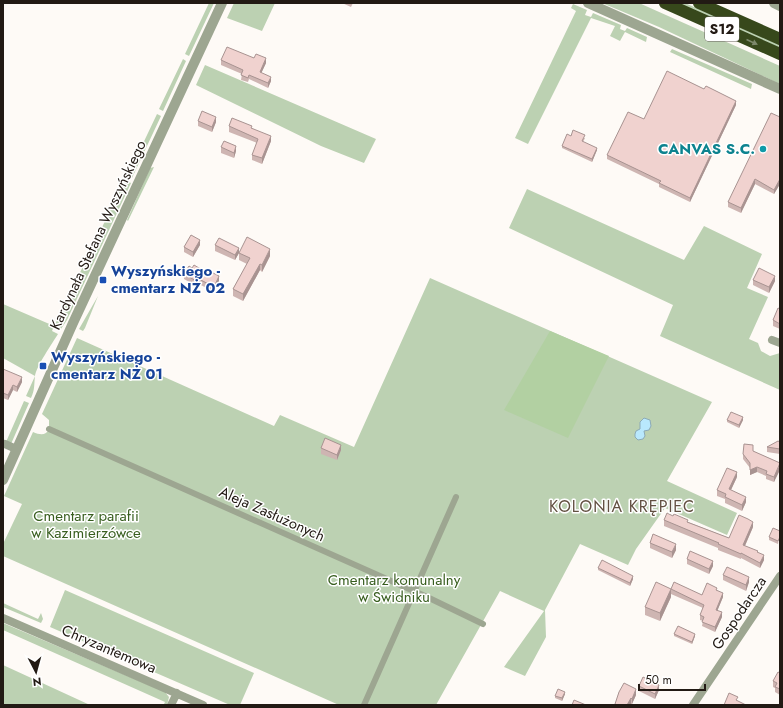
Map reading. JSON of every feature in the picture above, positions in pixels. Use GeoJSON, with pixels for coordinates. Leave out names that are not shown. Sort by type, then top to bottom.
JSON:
{"type":"FeatureCollection","features":[{"type":"Feature","properties":{"kind":"highway","name":"S12"},"geometry":{"type":"LineString","coordinates":[[665,3],[780,54]]}},
{"type":"Feature","properties":{"kind":"highway","name":"S12"},"geometry":{"type":"LineString","coordinates":[[699,3],[780,39]]}},
{"type":"Feature","properties":{"kind":"street","name":"Kardynała Stefana Wyszyńskiego"},"geometry":{"type":"LineString","coordinates":[[3,480],[73,323],[222,3]]}},
{"type":"Feature","properties":{"kind":"street"},"geometry":{"type":"LineString","coordinates":[[588,3],[780,90]]}},
{"type":"Feature","properties":{"kind":"street"},"geometry":{"type":"LineString","coordinates":[[774,3],[780,6]]}},
{"type":"Feature","properties":{"kind":"street","name":"Aleja Zasłużonych"},"geometry":{"type":"LineString","coordinates":[[49,429],[414,591],[483,624]]}},
{"type":"Feature","properties":{"kind":"street"},"geometry":{"type":"LineString","coordinates":[[5,444],[16,449]]}},
{"type":"Feature","properties":{"kind":"street"},"geometry":{"type":"LineString","coordinates":[[364,705],[456,497]]}},
{"type":"Feature","properties":{"kind":"street","name":"Gospodarcza"},"geometry":{"type":"LineString","coordinates":[[693,705],[780,576]]}},
{"type":"Feature","properties":{"kind":"street","name":"Chryzantemowa"},"geometry":{"type":"LineString","coordinates":[[3,618],[203,705]]}},
{"type":"Feature","properties":{"kind":"street"},"geometry":{"type":"LineString","coordinates":[[171,705],[177,693]]}},
{"type":"Feature","properties":{"kind":"green space"},"geometry":{"type":"Polygon","coordinates":[[[209,3],[214,3],[189,56],[185,54],[209,3]]]}},
{"type":"Feature","properties":{"kind":"green space"},"geometry":{"type":"Polygon","coordinates":[[[234,3],[275,3],[262,31],[227,18],[234,3]]]}},
{"type":"Feature","properties":{"kind":"green space"},"geometry":{"type":"Polygon","coordinates":[[[602,3],[639,3],[780,66],[780,84],[659,27],[602,3]]]}},
{"type":"Feature","properties":{"kind":"green space"},"geometry":{"type":"Polygon","coordinates":[[[678,3],[685,3],[780,45],[780,48],[678,3]]]}},
{"type":"Feature","properties":{"kind":"green space"},"geometry":{"type":"Polygon","coordinates":[[[573,4],[587,10],[585,15],[591,17],[593,13],[621,25],[620,29],[625,31],[627,28],[647,37],[646,42],[625,32],[620,41],[610,36],[615,26],[591,18],[528,144],[515,138],[576,11],[571,8],[573,4]]]}},
{"type":"Feature","properties":{"kind":"green space"},"geometry":{"type":"Polygon","coordinates":[[[672,49],[752,84],[751,89],[670,52],[672,49]]]}},
{"type":"Feature","properties":{"kind":"green space"},"geometry":{"type":"Polygon","coordinates":[[[183,59],[186,61],[163,111],[159,109],[183,59]]]}},
{"type":"Feature","properties":{"kind":"green space"},"geometry":{"type":"Polygon","coordinates":[[[205,65],[376,139],[364,163],[321,146],[196,85],[205,65]]]}},
{"type":"Feature","properties":{"kind":"green space"},"geometry":{"type":"Polygon","coordinates":[[[157,114],[161,116],[132,178],[128,175],[157,114]]]}},
{"type":"Feature","properties":{"kind":"green space"},"geometry":{"type":"Polygon","coordinates":[[[154,167],[128,221],[127,220],[150,168],[154,167]]]}},
{"type":"Feature","properties":{"kind":"green space"},"geometry":{"type":"Polygon","coordinates":[[[125,180],[131,183],[67,320],[61,329],[54,326],[125,180]]]}},
{"type":"Feature","properties":{"kind":"green space"},"geometry":{"type":"Polygon","coordinates":[[[527,189],[684,260],[704,226],[762,254],[747,288],[768,297],[749,339],[758,343],[761,351],[770,356],[780,353],[780,390],[660,336],[673,305],[509,228],[527,189]]]}},
{"type":"Feature","properties":{"kind":"green space"},"geometry":{"type":"Polygon","coordinates":[[[430,278],[712,402],[667,481],[737,513],[727,535],[665,508],[636,549],[628,565],[580,544],[545,610],[546,637],[525,676],[504,667],[544,611],[500,591],[436,705],[339,705],[3,556],[3,544],[22,504],[4,496],[33,432],[42,434],[46,433],[49,429],[49,420],[42,414],[77,338],[274,426],[280,415],[354,447],[430,278]]]}},
{"type":"Feature","properties":{"kind":"green space"},"geometry":{"type":"Polygon","coordinates":[[[98,296],[85,328],[83,331],[79,329],[98,296]]]}},
{"type":"Feature","properties":{"kind":"green space"},"geometry":{"type":"Polygon","coordinates":[[[3,304],[54,326],[52,331],[58,334],[41,361],[35,376],[3,358],[3,304]]]}},
{"type":"Feature","properties":{"kind":"green space"},"geometry":{"type":"Polygon","coordinates":[[[550,331],[609,356],[568,438],[504,410],[550,331]]]}},
{"type":"Feature","properties":{"kind":"green space"},"geometry":{"type":"Polygon","coordinates":[[[35,376],[34,390],[31,398],[26,396],[35,376]]]}},
{"type":"Feature","properties":{"kind":"green space"},"geometry":{"type":"Polygon","coordinates":[[[24,401],[29,403],[11,444],[6,442],[24,401]]]}},
{"type":"Feature","properties":{"kind":"green space"},"geometry":{"type":"Polygon","coordinates":[[[65,590],[254,673],[240,705],[230,705],[50,627],[65,590]]]}},
{"type":"Feature","properties":{"kind":"green space"},"geometry":{"type":"Polygon","coordinates":[[[3,603],[38,619],[41,613],[43,619],[41,623],[3,607],[3,603]]]}},
{"type":"Feature","properties":{"kind":"green space"},"geometry":{"type":"Polygon","coordinates":[[[3,623],[165,692],[169,697],[167,705],[164,704],[165,702],[3,630],[3,623]]]}},
{"type":"Feature","properties":{"kind":"green space"},"geometry":{"type":"Polygon","coordinates":[[[3,665],[90,705],[3,705],[3,665]]]}},
{"type":"Feature","properties":{"kind":"water"},"geometry":{"type":"Polygon","coordinates":[[[644,418],[650,420],[651,426],[649,430],[644,431],[645,436],[643,439],[638,440],[635,437],[635,434],[636,431],[640,429],[640,422],[644,418]]]}},
{"type":"Feature","properties":{"kind":"building"},"geometry":{"type":"Polygon","coordinates":[[[227,47],[254,58],[256,54],[266,58],[260,72],[271,77],[268,83],[249,75],[248,78],[241,75],[243,70],[221,60],[227,47]]]}},
{"type":"Feature","properties":{"kind":"building"},"geometry":{"type":"Polygon","coordinates":[[[667,71],[704,89],[706,86],[736,101],[690,198],[659,183],[661,181],[607,155],[628,112],[644,119],[667,71]]]}},
{"type":"Feature","properties":{"kind":"building"},"geometry":{"type":"Polygon","coordinates":[[[202,111],[216,117],[212,127],[198,121],[202,111]]]}},
{"type":"Feature","properties":{"kind":"building"},"geometry":{"type":"Polygon","coordinates":[[[771,113],[780,117],[780,179],[774,190],[755,179],[741,208],[728,202],[771,113]]]}},
{"type":"Feature","properties":{"kind":"building"},"geometry":{"type":"Polygon","coordinates":[[[232,118],[271,136],[262,158],[252,155],[258,139],[229,126],[232,118]]]}},
{"type":"Feature","properties":{"kind":"building"},"geometry":{"type":"Polygon","coordinates":[[[573,130],[585,135],[582,141],[597,148],[592,159],[562,146],[567,134],[571,136],[573,130]]]}},
{"type":"Feature","properties":{"kind":"building"},"geometry":{"type":"Polygon","coordinates":[[[224,141],[236,146],[234,153],[221,147],[224,141]]]}},
{"type":"Feature","properties":{"kind":"building"},"geometry":{"type":"Polygon","coordinates":[[[191,235],[200,240],[193,252],[184,247],[191,235]]]}},
{"type":"Feature","properties":{"kind":"building"},"geometry":{"type":"Polygon","coordinates":[[[247,237],[270,249],[262,265],[260,264],[243,294],[233,289],[250,258],[239,253],[247,237]]]}},
{"type":"Feature","properties":{"kind":"building"},"geometry":{"type":"Polygon","coordinates":[[[219,238],[239,248],[235,255],[215,245],[219,238]]]}},
{"type":"Feature","properties":{"kind":"building"},"geometry":{"type":"Polygon","coordinates":[[[194,265],[204,271],[205,269],[219,276],[214,287],[199,279],[198,282],[184,274],[189,266],[192,268],[194,265]]]}},
{"type":"Feature","properties":{"kind":"building"},"geometry":{"type":"Polygon","coordinates":[[[759,268],[775,276],[769,287],[753,280],[759,268]]]}},
{"type":"Feature","properties":{"kind":"building"},"geometry":{"type":"Polygon","coordinates":[[[778,308],[780,309],[780,324],[773,320],[778,308]]]}},
{"type":"Feature","properties":{"kind":"building"},"geometry":{"type":"Polygon","coordinates":[[[3,369],[22,377],[17,387],[13,385],[8,395],[3,393],[3,369]]]}},
{"type":"Feature","properties":{"kind":"building"},"geometry":{"type":"Polygon","coordinates":[[[731,412],[743,417],[739,425],[727,420],[731,412]]]}},
{"type":"Feature","properties":{"kind":"building"},"geometry":{"type":"Polygon","coordinates":[[[325,438],[341,445],[337,455],[321,448],[325,438]]]}},
{"type":"Feature","properties":{"kind":"building"},"geometry":{"type":"Polygon","coordinates":[[[778,441],[780,442],[780,449],[767,447],[778,441]]]}},
{"type":"Feature","properties":{"kind":"building"},"geometry":{"type":"Polygon","coordinates":[[[744,444],[753,445],[753,451],[780,463],[774,477],[766,474],[767,471],[757,467],[750,470],[750,463],[743,454],[744,444]]]}},
{"type":"Feature","properties":{"kind":"building"},"geometry":{"type":"Polygon","coordinates":[[[727,468],[737,472],[729,489],[746,497],[742,505],[725,497],[726,494],[717,490],[727,468]]]}},
{"type":"Feature","properties":{"kind":"building"},"geometry":{"type":"Polygon","coordinates":[[[667,513],[673,516],[674,514],[688,520],[687,522],[729,538],[739,515],[753,522],[743,545],[764,555],[760,563],[741,553],[718,544],[719,543],[664,520],[667,513]]]}},
{"type":"Feature","properties":{"kind":"building"},"geometry":{"type":"Polygon","coordinates":[[[773,528],[780,531],[778,541],[769,537],[773,528]]]}},
{"type":"Feature","properties":{"kind":"building"},"geometry":{"type":"Polygon","coordinates":[[[653,534],[676,544],[672,552],[650,543],[653,534]]]}},
{"type":"Feature","properties":{"kind":"building"},"geometry":{"type":"Polygon","coordinates":[[[690,551],[713,561],[709,569],[687,559],[690,551]]]}},
{"type":"Feature","properties":{"kind":"building"},"geometry":{"type":"Polygon","coordinates":[[[602,560],[633,576],[630,583],[598,568],[602,560]]]}},
{"type":"Feature","properties":{"kind":"building"},"geometry":{"type":"Polygon","coordinates":[[[727,567],[749,577],[746,585],[723,575],[727,567]]]}},
{"type":"Feature","properties":{"kind":"building"},"geometry":{"type":"Polygon","coordinates":[[[656,582],[671,589],[660,613],[645,607],[656,582]]]}},
{"type":"Feature","properties":{"kind":"building"},"geometry":{"type":"Polygon","coordinates":[[[674,582],[702,595],[707,583],[723,593],[716,610],[722,612],[715,627],[702,622],[704,617],[700,615],[704,605],[671,589],[674,582]]]}},
{"type":"Feature","properties":{"kind":"building"},"geometry":{"type":"Polygon","coordinates":[[[678,626],[695,634],[692,642],[674,634],[678,626]]]}},
{"type":"Feature","properties":{"kind":"building"},"geometry":{"type":"Polygon","coordinates":[[[778,672],[780,673],[780,689],[775,687],[777,683],[773,681],[778,672]]]}},
{"type":"Feature","properties":{"kind":"building"},"geometry":{"type":"Polygon","coordinates":[[[643,677],[659,685],[655,694],[639,686],[643,677]]]}},
{"type":"Feature","properties":{"kind":"building"},"geometry":{"type":"Polygon","coordinates":[[[624,683],[636,689],[632,699],[631,698],[627,705],[617,705],[615,704],[624,683]]]}},
{"type":"Feature","properties":{"kind":"building"},"geometry":{"type":"Polygon","coordinates":[[[558,689],[565,692],[562,698],[555,696],[558,689]]]}},
{"type":"Feature","properties":{"kind":"building"},"geometry":{"type":"Polygon","coordinates":[[[729,693],[738,697],[736,700],[746,705],[724,705],[729,693]]]}},
{"type":"Feature","properties":{"kind":"building"},"geometry":{"type":"Polygon","coordinates":[[[574,700],[586,705],[572,705],[574,700]]]}},
{"type":"Feature","properties":{"kind":"place","name":"CANVAS S.C."},"geometry":{"type":"Point","coordinates":[763,149]}},
{"type":"Feature","properties":{"kind":"place","name":"Wyszyńskiego - cmentarz NŻ 02"},"geometry":{"type":"Point","coordinates":[103,280]}},
{"type":"Feature","properties":{"kind":"place","name":"Wyszyńskiego - cmentarz NŻ 01"},"geometry":{"type":"Point","coordinates":[43,366]}},
{"type":"Feature","properties":{"kind":"district","name":"KOLONIA KRĘPIEC"},"geometry":{"type":"Point","coordinates":[622,506]}},
{"type":"Feature","properties":{"kind":"park label","name":"Cmentarz parafii w Kazimierzówce"},"geometry":{"type":"Point","coordinates":[86,524]}},
{"type":"Feature","properties":{"kind":"park label","name":"Cmentarz komunalny w Świdniku"},"geometry":{"type":"Point","coordinates":[394,588]}}]}
